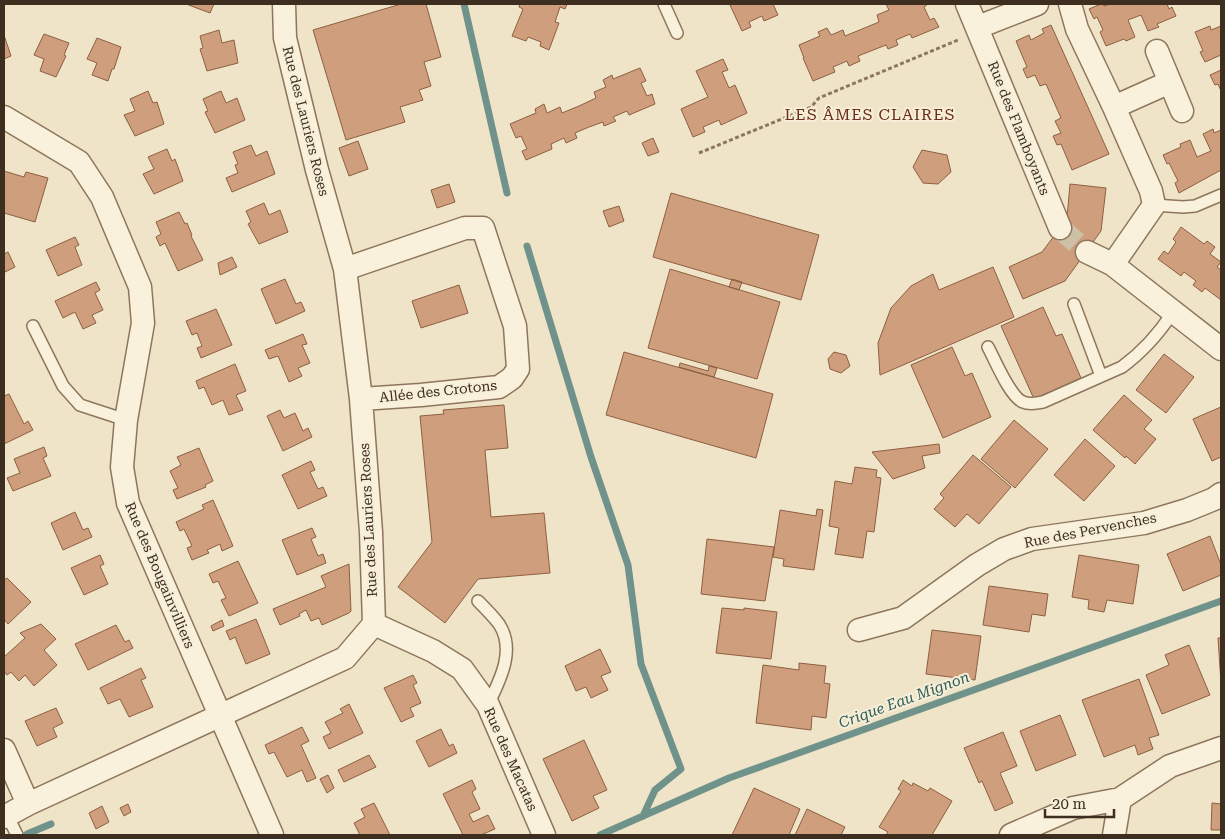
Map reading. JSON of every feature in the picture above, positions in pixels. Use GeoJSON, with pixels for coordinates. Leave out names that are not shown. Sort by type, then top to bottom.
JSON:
{"type":"FeatureCollection","features":[{"type":"Feature","properties":{"kind":"street","name":"Rue des Lauriers Roses"},"geometry":{"type":"LineString","coordinates":[[284,4],[285,38],[317,170],[345,269],[361,399],[374,624]]}},
{"type":"Feature","properties":{"kind":"street","name":"Rue des Flamboyants"},"geometry":{"type":"LineString","coordinates":[[967,4],[1060,228]]}},
{"type":"Feature","properties":{"kind":"street"},"geometry":{"type":"LineString","coordinates":[[978,27],[1037,4]]}},
{"type":"Feature","properties":{"kind":"street"},"geometry":{"type":"LineString","coordinates":[[1070,4],[1077,28],[1151,191],[1154,205],[1112,264]]}},
{"type":"Feature","properties":{"kind":"street"},"geometry":{"type":"LineString","coordinates":[[1157,50],[1182,111]]}},
{"type":"Feature","properties":{"kind":"street"},"geometry":{"type":"LineString","coordinates":[[1114,107],[1170,82]]}},
{"type":"Feature","properties":{"kind":"street","name":"Rue des Bougainvilliers"},"geometry":{"type":"LineString","coordinates":[[4,117],[78,162],[102,197],[140,287],[143,323],[126,420],[122,467],[128,503],[272,835]]}},
{"type":"Feature","properties":{"kind":"street","name":"Allée des Crotons"},"geometry":{"type":"LineString","coordinates":[[345,269],[466,228],[483,228],[515,326],[518,369],[512,378],[499,387],[361,399]]}},
{"type":"Feature","properties":{"kind":"street"},"geometry":{"type":"LineString","coordinates":[[1087,252],[1112,264],[1221,349]]}},
{"type":"Feature","properties":{"kind":"street","name":"Rue des Pervenches"},"geometry":{"type":"LineString","coordinates":[[858,630],[903,618],[977,565],[1004,549],[1032,539],[1144,522],[1187,510],[1214,499],[1221,494]]}},
{"type":"Feature","properties":{"kind":"street"},"geometry":{"type":"LineString","coordinates":[[6,816],[28,804],[345,658],[374,624]]}},
{"type":"Feature","properties":{"kind":"street","name":"Rue des Macatas"},"geometry":{"type":"LineString","coordinates":[[374,624],[433,651],[462,669],[488,705],[544,835]]}},
{"type":"Feature","properties":{"kind":"street"},"geometry":{"type":"LineString","coordinates":[[1011,835],[1073,808],[1120,799],[1170,766],[1221,748]]}},
{"type":"Feature","properties":{"kind":"street"},"geometry":{"type":"LineString","coordinates":[[4,750],[28,804]]}},
{"type":"Feature","properties":{"kind":"street"},"geometry":{"type":"LineString","coordinates":[[1114,835],[1120,799]]}},
{"type":"Feature","properties":{"kind":"lane"},"geometry":{"type":"LineString","coordinates":[[664,4],[677,33]]}},
{"type":"Feature","properties":{"kind":"lane"},"geometry":{"type":"LineString","coordinates":[[1154,205],[1184,208],[1195,206],[1221,195]]}},
{"type":"Feature","properties":{"kind":"lane"},"geometry":{"type":"LineString","coordinates":[[1074,304],[1100,376]]}},
{"type":"Feature","properties":{"kind":"lane"},"geometry":{"type":"LineString","coordinates":[[988,347],[1014,396],[1022,402],[1032,404],[1043,402],[1122,367],[1167,322],[1173,312]]}},
{"type":"Feature","properties":{"kind":"lane"},"geometry":{"type":"LineString","coordinates":[[33,326],[63,386],[80,405],[126,420]]}},
{"type":"Feature","properties":{"kind":"lane"},"geometry":{"type":"LineString","coordinates":[[478,601],[499,624],[505,639],[506,660],[501,678],[488,705]]}},
{"type":"Feature","properties":{"kind":"lane"},"geometry":{"type":"LineString","coordinates":[[6,816],[18,835]]}},
{"type":"Feature","properties":{"kind":"path"},"geometry":{"type":"LineString","coordinates":[[699,152],[811,108],[819,98],[965,37],[978,27]]}},
{"type":"Feature","properties":{"kind":"building"},"geometry":{"type":"Polygon","coordinates":[[[186,4],[214,4],[210,13],[186,4]]]}},
{"type":"Feature","properties":{"kind":"building"},"geometry":{"type":"Polygon","coordinates":[[[401,4],[426,4],[441,57],[424,62],[431,86],[419,90],[423,100],[400,107],[405,122],[346,140],[313,30],[401,4]]]}},
{"type":"Feature","properties":{"kind":"building"},"geometry":{"type":"Polygon","coordinates":[[[520,4],[567,4],[565,9],[560,7],[555,22],[559,23],[549,50],[540,46],[541,42],[528,37],[526,41],[512,36],[523,9],[519,7],[520,4]]]}},
{"type":"Feature","properties":{"kind":"building"},"geometry":{"type":"Polygon","coordinates":[[[773,4],[778,15],[764,21],[762,16],[749,22],[751,27],[742,31],[730,5],[773,4]]]}},
{"type":"Feature","properties":{"kind":"building"},"geometry":{"type":"Polygon","coordinates":[[[886,4],[928,4],[924,7],[930,20],[934,18],[939,27],[912,38],[910,34],[896,40],[898,45],[888,49],[886,45],[858,56],[860,61],[849,66],[847,61],[833,67],[835,72],[813,81],[799,45],[820,36],[818,32],[827,28],[831,35],[843,30],[845,36],[879,22],[877,15],[889,10],[886,4]]]}},
{"type":"Feature","properties":{"kind":"building"},"geometry":{"type":"Polygon","coordinates":[[[1101,4],[1104,6],[1110,4],[1167,4],[1169,9],[1172,7],[1176,16],[1157,24],[1159,27],[1148,31],[1141,15],[1128,20],[1135,37],[1106,46],[1100,32],[1103,30],[1097,17],[1094,19],[1089,9],[1101,4]]]}},
{"type":"Feature","properties":{"kind":"building"},"geometry":{"type":"Polygon","coordinates":[[[1051,25],[1109,154],[1072,170],[1061,144],[1057,145],[1053,136],[1061,133],[1055,121],[1061,118],[1046,84],[1040,86],[1035,75],[1027,78],[1023,69],[1027,67],[1016,41],[1029,35],[1031,40],[1044,33],[1042,29],[1051,25]]]}},
{"type":"Feature","properties":{"kind":"building"},"geometry":{"type":"Polygon","coordinates":[[[1210,26],[1211,30],[1221,26],[1221,55],[1205,62],[1200,52],[1203,51],[1195,32],[1210,26]]]}},
{"type":"Feature","properties":{"kind":"building"},"geometry":{"type":"Polygon","coordinates":[[[219,30],[222,43],[234,40],[238,63],[207,71],[200,49],[203,48],[200,36],[219,30]]]}},
{"type":"Feature","properties":{"kind":"building"},"geometry":{"type":"Polygon","coordinates":[[[44,34],[69,43],[64,55],[66,56],[56,77],[40,71],[44,59],[34,55],[44,34]]]}},
{"type":"Feature","properties":{"kind":"building"},"geometry":{"type":"Polygon","coordinates":[[[4,35],[11,56],[4,59],[4,35]]]}},
{"type":"Feature","properties":{"kind":"building"},"geometry":{"type":"Polygon","coordinates":[[[97,38],[121,47],[108,81],[92,75],[97,63],[87,59],[97,38]]]}},
{"type":"Feature","properties":{"kind":"building"},"geometry":{"type":"Polygon","coordinates":[[[723,59],[728,70],[722,72],[729,88],[735,85],[747,113],[721,125],[719,120],[703,127],[705,132],[693,137],[681,109],[708,97],[696,71],[723,59]]]}},
{"type":"Feature","properties":{"kind":"building"},"geometry":{"type":"Polygon","coordinates":[[[640,68],[646,81],[641,83],[647,96],[652,94],[655,104],[629,115],[627,111],[613,117],[616,121],[604,126],[603,122],[575,133],[577,138],[566,143],[564,138],[551,144],[552,149],[526,160],[522,151],[527,149],[521,136],[516,138],[510,124],[536,113],[535,109],[544,104],[547,113],[560,107],[562,113],[579,106],[596,98],[594,92],[606,87],[603,80],[612,75],[613,79],[640,68]]]}},
{"type":"Feature","properties":{"kind":"building"},"geometry":{"type":"Polygon","coordinates":[[[1221,70],[1221,91],[1218,84],[1215,85],[1210,75],[1221,70]]]}},
{"type":"Feature","properties":{"kind":"building"},"geometry":{"type":"Polygon","coordinates":[[[148,91],[153,103],[157,102],[164,124],[135,136],[124,115],[135,111],[130,99],[148,91]]]}},
{"type":"Feature","properties":{"kind":"building"},"geometry":{"type":"Polygon","coordinates":[[[221,91],[226,103],[237,98],[245,120],[215,133],[205,112],[208,111],[203,99],[221,91]]]}},
{"type":"Feature","properties":{"kind":"building"},"geometry":{"type":"Polygon","coordinates":[[[1213,129],[1214,133],[1221,130],[1221,170],[1179,193],[1175,183],[1178,181],[1163,155],[1181,147],[1180,144],[1190,140],[1197,157],[1211,151],[1203,134],[1213,129]]]}},
{"type":"Feature","properties":{"kind":"building"},"geometry":{"type":"Polygon","coordinates":[[[653,138],[659,152],[648,156],[642,143],[653,138]]]}},
{"type":"Feature","properties":{"kind":"building"},"geometry":{"type":"Polygon","coordinates":[[[358,141],[368,169],[349,176],[339,148],[358,141]]]}},
{"type":"Feature","properties":{"kind":"building"},"geometry":{"type":"Polygon","coordinates":[[[251,145],[256,156],[267,151],[275,174],[232,192],[226,178],[238,173],[235,165],[238,164],[233,152],[251,145]]]}},
{"type":"Feature","properties":{"kind":"building"},"geometry":{"type":"Polygon","coordinates":[[[167,149],[172,161],[175,159],[183,181],[154,194],[143,174],[154,169],[148,157],[167,149]]]}},
{"type":"Feature","properties":{"kind":"building"},"geometry":{"type":"Polygon","coordinates":[[[922,150],[947,155],[951,172],[938,184],[923,183],[913,167],[922,150]]]}},
{"type":"Feature","properties":{"kind":"building"},"geometry":{"type":"Polygon","coordinates":[[[4,171],[24,177],[26,172],[48,178],[35,222],[4,213],[4,171]]]}},
{"type":"Feature","properties":{"kind":"building"},"geometry":{"type":"Polygon","coordinates":[[[449,184],[455,202],[437,208],[431,190],[449,184]]]}},
{"type":"Feature","properties":{"kind":"building"},"geometry":{"type":"Polygon","coordinates":[[[1070,184],[1106,188],[1101,231],[1065,281],[1023,299],[1009,267],[1042,252],[1060,228],[1067,218],[1070,184]]]}},
{"type":"Feature","properties":{"kind":"building"},"geometry":{"type":"Polygon","coordinates":[[[671,193],[819,235],[801,300],[653,257],[671,193]]]}},
{"type":"Feature","properties":{"kind":"building"},"geometry":{"type":"Polygon","coordinates":[[[264,203],[269,215],[280,210],[288,232],[259,244],[248,224],[251,222],[246,211],[264,203]]]}},
{"type":"Feature","properties":{"kind":"building"},"geometry":{"type":"Polygon","coordinates":[[[619,206],[624,221],[609,227],[603,211],[619,206]]]}},
{"type":"Feature","properties":{"kind":"building"},"geometry":{"type":"Polygon","coordinates":[[[179,212],[185,224],[187,223],[203,260],[178,271],[165,243],[160,246],[156,237],[161,234],[156,222],[179,212]]]}},
{"type":"Feature","properties":{"kind":"building"},"geometry":{"type":"Polygon","coordinates":[[[1181,227],[1204,244],[1207,241],[1215,247],[1210,254],[1221,262],[1217,267],[1221,270],[1221,300],[1205,288],[1202,292],[1193,285],[1196,281],[1184,272],[1181,276],[1158,259],[1164,251],[1168,254],[1176,242],[1173,239],[1181,227]]]}},
{"type":"Feature","properties":{"kind":"building"},"geometry":{"type":"Polygon","coordinates":[[[75,237],[79,245],[75,247],[82,265],[58,276],[46,250],[75,237]]]}},
{"type":"Feature","properties":{"kind":"building"},"geometry":{"type":"Polygon","coordinates":[[[8,252],[15,267],[5,272],[4,254],[8,252]]]}},
{"type":"Feature","properties":{"kind":"building"},"geometry":{"type":"Polygon","coordinates":[[[232,257],[237,267],[220,275],[218,263],[232,257]]]}},
{"type":"Feature","properties":{"kind":"building"},"geometry":{"type":"Polygon","coordinates":[[[993,267],[1014,317],[880,375],[878,343],[891,308],[911,286],[933,274],[939,290],[993,267]]]}},
{"type":"Feature","properties":{"kind":"building"},"geometry":{"type":"Polygon","coordinates":[[[670,269],[780,302],[757,379],[648,348],[670,269]]]}},
{"type":"Feature","properties":{"kind":"building"},"geometry":{"type":"Polygon","coordinates":[[[285,279],[296,304],[301,302],[305,311],[276,324],[261,289],[285,279]]]}},
{"type":"Feature","properties":{"kind":"building"},"geometry":{"type":"Polygon","coordinates":[[[732,279],[742,282],[739,290],[729,287],[732,279]]]}},
{"type":"Feature","properties":{"kind":"building"},"geometry":{"type":"Polygon","coordinates":[[[96,282],[100,290],[95,293],[103,310],[92,315],[96,323],[83,329],[75,312],[63,318],[55,301],[96,282]]]}},
{"type":"Feature","properties":{"kind":"building"},"geometry":{"type":"Polygon","coordinates":[[[459,285],[468,313],[421,328],[412,301],[459,285]]]}},
{"type":"Feature","properties":{"kind":"building"},"geometry":{"type":"Polygon","coordinates":[[[1043,307],[1056,336],[1062,334],[1081,378],[1034,399],[1001,326],[1043,307]]]}},
{"type":"Feature","properties":{"kind":"building"},"geometry":{"type":"Polygon","coordinates":[[[216,309],[232,345],[201,358],[197,348],[202,346],[197,333],[192,335],[186,321],[216,309]]]}},
{"type":"Feature","properties":{"kind":"building"},"geometry":{"type":"Polygon","coordinates":[[[303,334],[307,344],[302,345],[310,363],[298,368],[302,376],[289,382],[278,356],[269,359],[265,350],[303,334]]]}},
{"type":"Feature","properties":{"kind":"building"},"geometry":{"type":"Polygon","coordinates":[[[952,347],[965,376],[972,373],[991,417],[943,438],[911,365],[952,347]]]}},
{"type":"Feature","properties":{"kind":"building"},"geometry":{"type":"Polygon","coordinates":[[[624,352],[773,394],[756,458],[606,415],[624,352]]]}},
{"type":"Feature","properties":{"kind":"building"},"geometry":{"type":"Polygon","coordinates":[[[834,352],[846,355],[850,366],[841,373],[830,369],[828,359],[834,352]]]}},
{"type":"Feature","properties":{"kind":"building"},"geometry":{"type":"Polygon","coordinates":[[[1164,354],[1194,377],[1166,413],[1136,390],[1164,354]]]}},
{"type":"Feature","properties":{"kind":"building"},"geometry":{"type":"Polygon","coordinates":[[[680,363],[708,371],[709,366],[717,368],[714,377],[679,367],[680,363]]]}},
{"type":"Feature","properties":{"kind":"building"},"geometry":{"type":"Polygon","coordinates":[[[235,364],[246,391],[236,395],[243,410],[229,415],[223,400],[212,405],[204,387],[199,389],[196,381],[235,364]]]}},
{"type":"Feature","properties":{"kind":"building"},"geometry":{"type":"Polygon","coordinates":[[[9,394],[24,424],[28,421],[33,430],[4,444],[4,396],[9,394]]]}},
{"type":"Feature","properties":{"kind":"building"},"geometry":{"type":"Polygon","coordinates":[[[1124,395],[1152,420],[1144,429],[1156,439],[1135,464],[1126,456],[1125,458],[1093,430],[1124,395]]]}},
{"type":"Feature","properties":{"kind":"building"},"geometry":{"type":"Polygon","coordinates":[[[504,405],[508,448],[485,450],[491,517],[544,513],[550,573],[478,579],[445,623],[398,587],[432,542],[420,416],[444,414],[443,410],[504,405]]]}},
{"type":"Feature","properties":{"kind":"building"},"geometry":{"type":"Polygon","coordinates":[[[1221,407],[1221,457],[1212,461],[1193,419],[1221,407]]]}},
{"type":"Feature","properties":{"kind":"building"},"geometry":{"type":"Polygon","coordinates":[[[280,410],[284,418],[295,413],[303,431],[308,428],[312,437],[283,451],[267,416],[280,410]]]}},
{"type":"Feature","properties":{"kind":"building"},"geometry":{"type":"Polygon","coordinates":[[[1014,420],[1048,449],[1015,488],[981,459],[1014,420]]]}},
{"type":"Feature","properties":{"kind":"building"},"geometry":{"type":"Polygon","coordinates":[[[1085,439],[1115,466],[1084,501],[1054,475],[1085,439]]]}},
{"type":"Feature","properties":{"kind":"building"},"geometry":{"type":"Polygon","coordinates":[[[939,444],[940,453],[922,456],[925,468],[893,479],[872,452],[939,444]]]}},
{"type":"Feature","properties":{"kind":"building"},"geometry":{"type":"Polygon","coordinates":[[[44,447],[47,456],[43,458],[51,476],[13,491],[7,478],[20,473],[14,459],[44,447]]]}},
{"type":"Feature","properties":{"kind":"building"},"geometry":{"type":"Polygon","coordinates":[[[199,448],[213,481],[205,485],[206,487],[177,499],[173,490],[178,488],[170,471],[181,465],[177,457],[199,448]]]}},
{"type":"Feature","properties":{"kind":"building"},"geometry":{"type":"Polygon","coordinates":[[[973,455],[1011,487],[979,524],[967,514],[955,527],[934,509],[944,498],[940,494],[973,455]]]}},
{"type":"Feature","properties":{"kind":"building"},"geometry":{"type":"Polygon","coordinates":[[[311,461],[315,470],[310,472],[318,489],[323,487],[327,496],[298,509],[282,475],[311,461]]]}},
{"type":"Feature","properties":{"kind":"building"},"geometry":{"type":"Polygon","coordinates":[[[855,467],[877,470],[876,477],[881,478],[874,532],[867,531],[863,558],[835,554],[839,528],[829,526],[835,481],[852,484],[855,467]]]}},
{"type":"Feature","properties":{"kind":"building"},"geometry":{"type":"Polygon","coordinates":[[[213,500],[233,546],[222,551],[220,544],[207,550],[209,553],[192,560],[187,548],[192,546],[184,529],[180,531],[176,522],[204,509],[202,505],[213,500]]]}},
{"type":"Feature","properties":{"kind":"building"},"geometry":{"type":"Polygon","coordinates":[[[817,509],[823,510],[814,570],[783,566],[784,559],[773,557],[780,510],[816,516],[817,509]]]}},
{"type":"Feature","properties":{"kind":"building"},"geometry":{"type":"Polygon","coordinates":[[[75,512],[83,530],[88,528],[92,537],[63,550],[51,523],[75,512]]]}},
{"type":"Feature","properties":{"kind":"building"},"geometry":{"type":"Polygon","coordinates":[[[312,528],[316,537],[311,539],[318,556],[323,554],[326,563],[297,575],[282,540],[312,528]]]}},
{"type":"Feature","properties":{"kind":"building"},"geometry":{"type":"Polygon","coordinates":[[[1210,536],[1221,565],[1221,575],[1183,591],[1167,554],[1210,536]]]}},
{"type":"Feature","properties":{"kind":"building"},"geometry":{"type":"Polygon","coordinates":[[[707,539],[774,547],[765,601],[701,594],[707,539]]]}},
{"type":"Feature","properties":{"kind":"building"},"geometry":{"type":"Polygon","coordinates":[[[100,555],[104,564],[100,566],[108,584],[84,595],[71,568],[100,555]]]}},
{"type":"Feature","properties":{"kind":"building"},"geometry":{"type":"Polygon","coordinates":[[[1079,555],[1139,565],[1133,604],[1107,600],[1104,612],[1088,609],[1089,600],[1072,597],[1079,555]]]}},
{"type":"Feature","properties":{"kind":"building"},"geometry":{"type":"Polygon","coordinates":[[[238,561],[258,603],[229,616],[221,600],[226,598],[218,581],[213,583],[209,574],[238,561]]]}},
{"type":"Feature","properties":{"kind":"building"},"geometry":{"type":"Polygon","coordinates":[[[349,564],[351,611],[349,613],[322,625],[319,618],[311,621],[306,610],[299,614],[300,616],[280,625],[273,609],[326,587],[321,576],[349,564]]]}},
{"type":"Feature","properties":{"kind":"building"},"geometry":{"type":"Polygon","coordinates":[[[7,578],[31,602],[8,624],[4,619],[4,580],[7,578]]]}},
{"type":"Feature","properties":{"kind":"building"},"geometry":{"type":"Polygon","coordinates":[[[989,586],[1048,594],[1045,616],[1032,614],[1029,632],[983,625],[989,586]]]}},
{"type":"Feature","properties":{"kind":"building"},"geometry":{"type":"Polygon","coordinates":[[[722,608],[744,610],[744,608],[777,612],[771,659],[716,653],[722,608]]]}},
{"type":"Feature","properties":{"kind":"building"},"geometry":{"type":"Polygon","coordinates":[[[256,619],[270,654],[246,664],[235,637],[230,640],[226,631],[256,619]]]}},
{"type":"Feature","properties":{"kind":"building"},"geometry":{"type":"Polygon","coordinates":[[[222,620],[224,626],[213,631],[211,626],[222,620]]]}},
{"type":"Feature","properties":{"kind":"building"},"geometry":{"type":"Polygon","coordinates":[[[41,624],[56,639],[44,650],[57,665],[34,686],[25,675],[19,681],[11,672],[7,675],[4,671],[4,657],[25,638],[20,633],[41,624]]]}},
{"type":"Feature","properties":{"kind":"building"},"geometry":{"type":"Polygon","coordinates":[[[116,625],[125,642],[129,640],[133,648],[88,670],[75,644],[116,625]]]}},
{"type":"Feature","properties":{"kind":"building"},"geometry":{"type":"Polygon","coordinates":[[[932,630],[981,636],[975,680],[926,674],[932,630]]]}},
{"type":"Feature","properties":{"kind":"building"},"geometry":{"type":"Polygon","coordinates":[[[1218,638],[1221,638],[1221,683],[1218,638]]]}},
{"type":"Feature","properties":{"kind":"building"},"geometry":{"type":"Polygon","coordinates":[[[1189,645],[1210,695],[1162,714],[1146,675],[1169,665],[1165,655],[1189,645]]]}},
{"type":"Feature","properties":{"kind":"building"},"geometry":{"type":"Polygon","coordinates":[[[600,649],[611,672],[601,676],[608,690],[591,698],[586,687],[576,691],[565,666],[600,649]]]}},
{"type":"Feature","properties":{"kind":"building"},"geometry":{"type":"Polygon","coordinates":[[[799,663],[826,666],[824,683],[830,684],[826,718],[812,716],[811,730],[756,723],[763,665],[799,670],[799,663]]]}},
{"type":"Feature","properties":{"kind":"building"},"geometry":{"type":"Polygon","coordinates":[[[141,668],[146,678],[141,680],[153,707],[129,717],[120,699],[108,704],[100,688],[141,668]]]}},
{"type":"Feature","properties":{"kind":"building"},"geometry":{"type":"Polygon","coordinates":[[[413,675],[417,683],[413,685],[421,703],[410,708],[414,716],[401,722],[384,688],[413,675]]]}},
{"type":"Feature","properties":{"kind":"building"},"geometry":{"type":"Polygon","coordinates":[[[1139,679],[1159,735],[1149,738],[1153,749],[1138,755],[1135,745],[1104,757],[1082,700],[1139,679]]]}},
{"type":"Feature","properties":{"kind":"building"},"geometry":{"type":"Polygon","coordinates":[[[349,704],[363,733],[329,749],[323,737],[331,733],[325,722],[343,713],[340,709],[349,704]]]}},
{"type":"Feature","properties":{"kind":"building"},"geometry":{"type":"Polygon","coordinates":[[[56,708],[63,723],[53,728],[57,737],[37,746],[25,721],[56,708]]]}},
{"type":"Feature","properties":{"kind":"building"},"geometry":{"type":"Polygon","coordinates":[[[1060,715],[1076,755],[1036,771],[1020,731],[1060,715]]]}},
{"type":"Feature","properties":{"kind":"building"},"geometry":{"type":"Polygon","coordinates":[[[302,727],[309,741],[301,745],[316,778],[307,782],[302,770],[287,777],[274,752],[269,754],[265,745],[302,727]]]}},
{"type":"Feature","properties":{"kind":"building"},"geometry":{"type":"Polygon","coordinates":[[[441,729],[449,746],[453,744],[457,753],[429,767],[416,741],[441,729]]]}},
{"type":"Feature","properties":{"kind":"building"},"geometry":{"type":"Polygon","coordinates":[[[1003,732],[1017,766],[1000,773],[1013,803],[995,811],[982,781],[979,783],[964,748],[1003,732]]]}},
{"type":"Feature","properties":{"kind":"building"},"geometry":{"type":"Polygon","coordinates":[[[584,740],[607,790],[593,796],[599,808],[572,821],[543,759],[584,740]]]}},
{"type":"Feature","properties":{"kind":"building"},"geometry":{"type":"Polygon","coordinates":[[[369,755],[376,767],[344,782],[338,770],[369,755]]]}},
{"type":"Feature","properties":{"kind":"building"},"geometry":{"type":"Polygon","coordinates":[[[328,775],[334,788],[327,793],[320,779],[328,775]]]}},
{"type":"Feature","properties":{"kind":"building"},"geometry":{"type":"Polygon","coordinates":[[[472,780],[476,789],[472,792],[480,809],[469,814],[473,822],[488,815],[495,829],[481,835],[463,835],[443,794],[472,780]]]}},
{"type":"Feature","properties":{"kind":"building"},"geometry":{"type":"Polygon","coordinates":[[[903,780],[912,786],[913,783],[928,791],[930,788],[952,801],[932,835],[886,835],[888,832],[879,827],[901,791],[898,789],[903,780]]]}},
{"type":"Feature","properties":{"kind":"building"},"geometry":{"type":"Polygon","coordinates":[[[754,788],[800,809],[789,835],[732,835],[754,788]]]}},
{"type":"Feature","properties":{"kind":"building"},"geometry":{"type":"Polygon","coordinates":[[[374,803],[390,835],[360,835],[354,823],[365,817],[361,809],[374,803]]]}},
{"type":"Feature","properties":{"kind":"building"},"geometry":{"type":"Polygon","coordinates":[[[1212,803],[1221,804],[1221,830],[1211,830],[1212,803]]]}},
{"type":"Feature","properties":{"kind":"building"},"geometry":{"type":"Polygon","coordinates":[[[128,804],[131,812],[124,816],[120,808],[128,804]]]}},
{"type":"Feature","properties":{"kind":"building"},"geometry":{"type":"Polygon","coordinates":[[[102,806],[109,822],[96,829],[89,813],[102,806]]]}},
{"type":"Feature","properties":{"kind":"building"},"geometry":{"type":"Polygon","coordinates":[[[807,809],[845,827],[841,835],[795,835],[807,809]]]}},
{"type":"Feature","properties":{"kind":"waterway"},"geometry":{"type":"LineString","coordinates":[[464,4],[507,193]]}},
{"type":"Feature","properties":{"kind":"waterway"},"geometry":{"type":"LineString","coordinates":[[527,246],[591,457],[628,565],[641,664],[681,769],[655,790],[643,816]]}},
{"type":"Feature","properties":{"kind":"waterway","name":"Crique Eau Mignon"},"geometry":{"type":"LineString","coordinates":[[600,835],[729,778],[1221,601]]}},
{"type":"Feature","properties":{"kind":"waterway"},"geometry":{"type":"LineString","coordinates":[[27,834],[51,824]]}},
{"type":"Feature","properties":{"kind":"tunnel"},"geometry":{"type":"LineString","coordinates":[[1060,228],[1087,252]]}},
{"type":"Feature","properties":{"kind":"district","name":"LES ÂMES CLAIRES"},"geometry":{"type":"Point","coordinates":[870,114]}}]}
